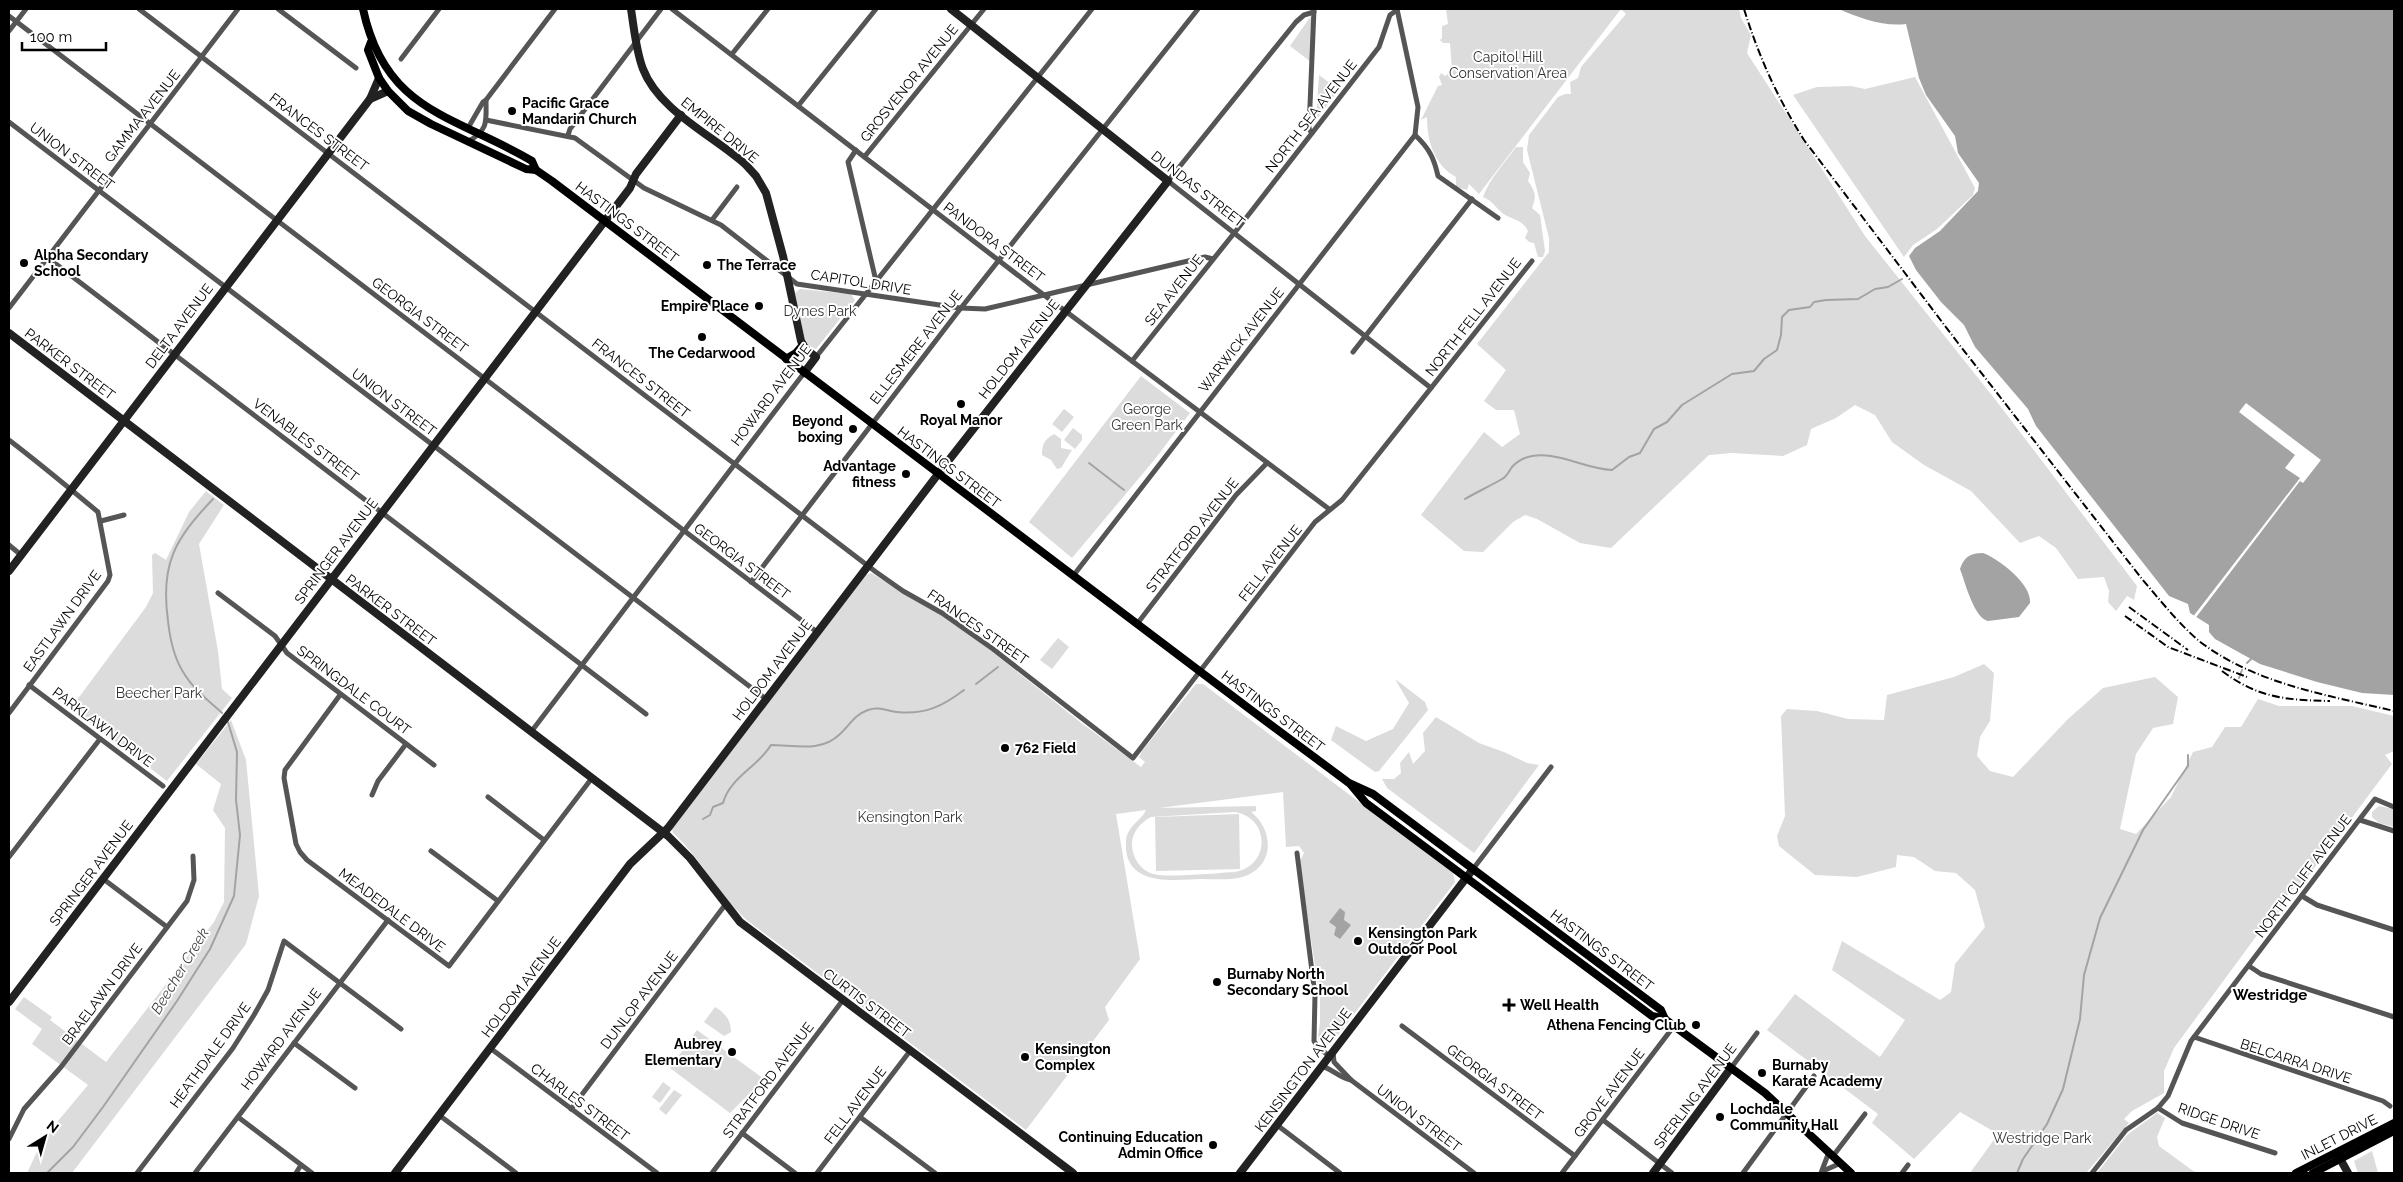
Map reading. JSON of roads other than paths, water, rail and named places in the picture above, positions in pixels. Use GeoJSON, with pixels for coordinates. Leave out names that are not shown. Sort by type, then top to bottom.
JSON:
{"type":"FeatureCollection","features":[{"type":"Feature","properties":{"kind":"main road","name":"HASTINGS STREET"},"geometry":{"type":"LineString","coordinates":[[363,9],[371,42],[377,48],[388,69],[403,90],[435,113],[532,161],[536,170],[786,360],[1349,783],[1373,794],[1661,1010],[1665,1019]]}},
{"type":"Feature","properties":{"kind":"main road","name":"HASTINGS STREET"},"geometry":{"type":"LineString","coordinates":[[371,42],[368,50],[379,78],[388,91],[421,119],[526,170],[536,170]]}},
{"type":"Feature","properties":{"kind":"main road"},"geometry":{"type":"LineString","coordinates":[[786,360],[803,345]]}},
{"type":"Feature","properties":{"kind":"main road","name":"HASTINGS STREET"},"geometry":{"type":"LineString","coordinates":[[1349,783],[1366,803],[1627,999],[1652,1016],[1665,1019],[1731,1068],[1787,1113],[1852,1173]]}},
{"type":"Feature","properties":{"kind":"main road","name":"INLET DRIVE"},"geometry":{"type":"LineString","coordinates":[[2313,1173],[2394,1123]]}},
{"type":"Feature","properties":{"kind":"main road","name":"INLET DRIVE"},"geometry":{"type":"LineString","coordinates":[[2296,1173],[2394,1131]]}},
{"type":"Feature","properties":{"kind":"street"},"geometry":{"type":"LineString","coordinates":[[9,31],[26,9]]}},
{"type":"Feature","properties":{"kind":"street","name":"FRANCES STREET"},"geometry":{"type":"LineString","coordinates":[[139,9],[868,566],[903,591],[942,613],[988,645],[1133,758]]}},
{"type":"Feature","properties":{"kind":"street","name":"GAMMA AVENUE"},"geometry":{"type":"LineString","coordinates":[[9,308],[238,9]]}},
{"type":"Feature","properties":{"kind":"street"},"geometry":{"type":"LineString","coordinates":[[278,9],[356,68]]}},
{"type":"Feature","properties":{"kind":"street"},"geometry":{"type":"LineString","coordinates":[[401,59],[438,9]]}},
{"type":"Feature","properties":{"kind":"street"},"geometry":{"type":"LineString","coordinates":[[468,128],[482,102],[486,100],[555,9]]}},
{"type":"Feature","properties":{"kind":"street","name":"EMPIRE DRIVE"},"geometry":{"type":"LineString","coordinates":[[631,9],[643,69],[653,87],[666,102],[740,160],[756,176],[766,193],[803,345]]}},
{"type":"Feature","properties":{"kind":"street"},"geometry":{"type":"LineString","coordinates":[[568,135],[570,129],[661,9]]}},
{"type":"Feature","properties":{"kind":"street","name":"PANDORA STREET"},"geometry":{"type":"LineString","coordinates":[[672,9],[998,260],[1329,509]]}},
{"type":"Feature","properties":{"kind":"street"},"geometry":{"type":"LineString","coordinates":[[732,54],[768,9]]}},
{"type":"Feature","properties":{"kind":"street"},"geometry":{"type":"LineString","coordinates":[[798,106],[876,9]]}},
{"type":"Feature","properties":{"kind":"street","name":"DUNDAS STREET"},"geometry":{"type":"LineString","coordinates":[[951,9],[1431,388]]}},
{"type":"Feature","properties":{"kind":"street","name":"GROSVENOR AVENUE"},"geometry":{"type":"LineString","coordinates":[[865,156],[984,9]]}},
{"type":"Feature","properties":{"kind":"street","name":"HOWARD AVENUE"},"geometry":{"type":"LineString","coordinates":[[531,732],[816,357],[1092,9]]}},
{"type":"Feature","properties":{"kind":"street","name":"ELLESMERE AVENUE"},"geometry":{"type":"LineString","coordinates":[[751,582],[960,308],[1198,9]]}},
{"type":"Feature","properties":{"kind":"street"},"geometry":{"type":"LineString","coordinates":[[1397,9],[1418,107],[1415,135],[1428,148],[1434,159],[1438,176],[1498,218]]}},
{"type":"Feature","properties":{"kind":"street","name":"NORTH SEA AVENUE"},"geometry":{"type":"LineString","coordinates":[[1234,234],[1379,47],[1390,15],[1397,9]]}},
{"type":"Feature","properties":{"kind":"street"},"geometry":{"type":"LineString","coordinates":[[1168,180],[1296,22],[1314,10],[1309,129],[1312,133]]}},
{"type":"Feature","properties":{"kind":"street","name":"GEORGIA STREET"},"geometry":{"type":"LineString","coordinates":[[9,16],[817,632]]}},
{"type":"Feature","properties":{"kind":"street","name":"DELTA AVENUE"},"geometry":{"type":"LineString","coordinates":[[9,571],[370,98],[379,78]]}},
{"type":"Feature","properties":{"kind":"street"},"geometry":{"type":"LineString","coordinates":[[370,98],[388,91]]}},
{"type":"Feature","properties":{"kind":"street"},"geometry":{"type":"LineString","coordinates":[[469,142],[485,128],[486,100]]}},
{"type":"Feature","properties":{"kind":"street","name":"SPRINGER AVENUE"},"geometry":{"type":"LineString","coordinates":[[9,1002],[536,311],[681,114]]}},
{"type":"Feature","properties":{"kind":"street","name":"CAPITOL DRIVE"},"geometry":{"type":"LineString","coordinates":[[486,120],[568,135],[580,141],[633,181],[712,220],[797,284],[960,308],[985,309],[1046,296],[1205,256],[1213,259]]}},
{"type":"Feature","properties":{"kind":"street","name":"UNION STREET"},"geometry":{"type":"LineString","coordinates":[[9,122],[766,699]]}},
{"type":"Feature","properties":{"kind":"street","name":"WARWICK AVENUE"},"geometry":{"type":"LineString","coordinates":[[1073,576],[1199,411],[1415,135]]}},
{"type":"Feature","properties":{"kind":"street"},"geometry":{"type":"LineString","coordinates":[[856,150],[848,162],[876,281]]}},
{"type":"Feature","properties":{"kind":"street","name":"HOLDOM AVENUE"},"geometry":{"type":"LineString","coordinates":[[395,1173],[630,864],[664,833],[1065,310],[1168,180]]}},
{"type":"Feature","properties":{"kind":"street"},"geometry":{"type":"LineString","coordinates":[[712,220],[737,188]]}},
{"type":"Feature","properties":{"kind":"street"},"geometry":{"type":"LineString","coordinates":[[1353,352],[1472,199]]}},
{"type":"Feature","properties":{"kind":"street","name":"SEA AVENUE"},"geometry":{"type":"LineString","coordinates":[[1132,361],[1234,234]]}},
{"type":"Feature","properties":{"kind":"street","name":"VENABLES STREET"},"geometry":{"type":"LineString","coordinates":[[48,258],[646,714]]}},
{"type":"Feature","properties":{"kind":"street","name":"NORTH FELL AVENUE"},"geometry":{"type":"LineString","coordinates":[[1431,388],[1532,261]]}},
{"type":"Feature","properties":{"kind":"street","name":"PARKER STREET"},"geometry":{"type":"LineString","coordinates":[[9,333],[664,833]]}},
{"type":"Feature","properties":{"kind":"street"},"geometry":{"type":"LineString","coordinates":[[803,345],[816,357]]}},
{"type":"Feature","properties":{"kind":"street","name":"FELL AVENUE"},"geometry":{"type":"LineString","coordinates":[[1133,758],[1315,522],[1342,500],[1431,388]]}},
{"type":"Feature","properties":{"kind":"street","name":"EASTLAWN DRIVE"},"geometry":{"type":"LineString","coordinates":[[9,440],[98,512],[110,572],[110,579],[9,713]]}},
{"type":"Feature","properties":{"kind":"street","name":"STRATFORD AVENUE"},"geometry":{"type":"LineString","coordinates":[[1137,624],[1236,495],[1267,463]]}},
{"type":"Feature","properties":{"kind":"street"},"geometry":{"type":"LineString","coordinates":[[101,522],[124,515]]}},
{"type":"Feature","properties":{"kind":"street"},"geometry":{"type":"LineString","coordinates":[[9,546],[21,555]]}},
{"type":"Feature","properties":{"kind":"street","name":"SPRINGDALE COURT"},"geometry":{"type":"LineString","coordinates":[[218,593],[275,636],[287,653],[434,765]]}},
{"type":"Feature","properties":{"kind":"street","name":"PARKLAWN DRIVE"},"geometry":{"type":"LineString","coordinates":[[29,685],[162,786]]}},
{"type":"Feature","properties":{"kind":"street","name":"MEADEDALE DRIVE"},"geometry":{"type":"LineString","coordinates":[[340,694],[285,770],[284,778],[296,844],[300,852],[308,860],[449,966],[592,778]]}},
{"type":"Feature","properties":{"kind":"street"},"geometry":{"type":"LineString","coordinates":[[9,858],[100,738]]}},
{"type":"Feature","properties":{"kind":"street"},"geometry":{"type":"LineString","coordinates":[[372,795],[378,781],[406,744]]}},
{"type":"Feature","properties":{"kind":"street","name":"KENSINGTON AVENUE"},"geometry":{"type":"LineString","coordinates":[[1240,1173],[1551,767]]}},
{"type":"Feature","properties":{"kind":"street"},"geometry":{"type":"LineString","coordinates":[[488,796],[544,840]]}},
{"type":"Feature","properties":{"kind":"street","name":"NORTH CLIFF AVENUE"},"geometry":{"type":"LineString","coordinates":[[2158,1108],[2172,1089],[2186,1051],[2194,1037],[2375,799],[2394,806]]}},
{"type":"Feature","properties":{"kind":"street"},"geometry":{"type":"LineString","coordinates":[[2360,820],[2394,831]]}},
{"type":"Feature","properties":{"kind":"street","name":"CURTIS STREET"},"geometry":{"type":"LineString","coordinates":[[664,833],[690,858],[740,922],[1073,1173]]}},
{"type":"Feature","properties":{"kind":"street"},"geometry":{"type":"LineString","coordinates":[[431,851],[498,901]]}},
{"type":"Feature","properties":{"kind":"street","name":"UNION STREET"},"geometry":{"type":"LineString","coordinates":[[1297,853],[1315,995],[1314,1041],[1317,1046],[1331,1053],[1334,1062],[1350,1080],[1474,1173]]}},
{"type":"Feature","properties":{"kind":"street","name":"BRAELAWN DRIVE"},"geometry":{"type":"LineString","coordinates":[[9,1139],[24,1110],[61,1067],[187,901],[194,880],[193,856]]}},
{"type":"Feature","properties":{"kind":"street"},"geometry":{"type":"LineString","coordinates":[[102,878],[167,927]]}},
{"type":"Feature","properties":{"kind":"street"},"geometry":{"type":"LineString","coordinates":[[2302,896],[2317,905],[2394,930]]}},
{"type":"Feature","properties":{"kind":"street","name":"DUNLOP AVENUE"},"geometry":{"type":"LineString","coordinates":[[571,1109],[725,905]]}},
{"type":"Feature","properties":{"kind":"street","name":"HOWARD AVENUE"},"geometry":{"type":"LineString","coordinates":[[195,1173],[388,920]]}},
{"type":"Feature","properties":{"kind":"street","name":"HEATHDALE DRIVE"},"geometry":{"type":"LineString","coordinates":[[137,1173],[233,1048],[254,1015],[268,990],[284,941],[340,983]]}},
{"type":"Feature","properties":{"kind":"street"},"geometry":{"type":"LineString","coordinates":[[2249,966],[2261,974],[2394,1017]]}},
{"type":"Feature","properties":{"kind":"street"},"geometry":{"type":"LineString","coordinates":[[340,983],[401,1028]]}},
{"type":"Feature","properties":{"kind":"street","name":"STRATFORD AVENUE"},"geometry":{"type":"LineString","coordinates":[[712,1173],[843,1000]]}},
{"type":"Feature","properties":{"kind":"street","name":"GEORGIA STREET"},"geometry":{"type":"LineString","coordinates":[[1402,1026],[1575,1156]]}},
{"type":"Feature","properties":{"kind":"street","name":"GROVE AVENUE"},"geometry":{"type":"LineString","coordinates":[[1562,1173],[1674,1026]]}},
{"type":"Feature","properties":{"kind":"street","name":"SPERLING AVENUE"},"geometry":{"type":"LineString","coordinates":[[1653,1173],[1757,1033]]}},
{"type":"Feature","properties":{"kind":"street","name":"BELCARRA DRIVE"},"geometry":{"type":"LineString","coordinates":[[2194,1037],[2383,1101],[2390,1106]]}},
{"type":"Feature","properties":{"kind":"street"},"geometry":{"type":"LineString","coordinates":[[294,1043],[355,1088]]}},
{"type":"Feature","properties":{"kind":"street","name":"CHARLES STREET"},"geometry":{"type":"LineString","coordinates":[[490,1048],[657,1173]]}},
{"type":"Feature","properties":{"kind":"street","name":"FELL AVENUE"},"geometry":{"type":"LineString","coordinates":[[817,1173],[910,1051]]}},
{"type":"Feature","properties":{"kind":"street","name":"UNION STREET"},"geometry":{"type":"LineString","coordinates":[[1321,1066],[1330,1068],[1345,1079],[1350,1080]]}},
{"type":"Feature","properties":{"kind":"street"},"geometry":{"type":"LineString","coordinates":[[1743,1173],[1814,1076]]}},
{"type":"Feature","properties":{"kind":"street"},"geometry":{"type":"LineString","coordinates":[[2092,1173],[2126,1130],[2158,1108]]}},
{"type":"Feature","properties":{"kind":"street","name":"RIDGE DRIVE"},"geometry":{"type":"LineString","coordinates":[[2158,1108],[2182,1123],[2275,1153]]}},
{"type":"Feature","properties":{"kind":"street"},"geometry":{"type":"LineString","coordinates":[[1822,1172],[1831,1154],[1865,1114]]}},
{"type":"Feature","properties":{"kind":"street"},"geometry":{"type":"LineString","coordinates":[[439,1115],[516,1173]]}},
{"type":"Feature","properties":{"kind":"street"},"geometry":{"type":"LineString","coordinates":[[238,1117],[312,1173]]}},
{"type":"Feature","properties":{"kind":"street"},"geometry":{"type":"LineString","coordinates":[[860,1117],[935,1173]]}},
{"type":"Feature","properties":{"kind":"street"},"geometry":{"type":"LineString","coordinates":[[1603,1120],[1672,1173]]}},
{"type":"Feature","properties":{"kind":"street"},"geometry":{"type":"LineString","coordinates":[[1277,1125],[1340,1173]]}},
{"type":"Feature","properties":{"kind":"street"},"geometry":{"type":"LineString","coordinates":[[742,1133],[796,1173]]}},
{"type":"Feature","properties":{"kind":"street"},"geometry":{"type":"LineString","coordinates":[[2339,1156],[2348,1173]]}},
{"type":"Feature","properties":{"kind":"street"},"geometry":{"type":"LineString","coordinates":[[1822,1172],[1841,1163]]}},
{"type":"Feature","properties":{"kind":"street"},"geometry":{"type":"LineString","coordinates":[[1902,1173],[1908,1164]]}},
{"type":"Feature","properties":{"kind":"street"},"geometry":{"type":"LineString","coordinates":[[296,1173],[301,1165]]}},
{"type":"Feature","properties":{"kind":"waterway"},"geometry":{"type":"LineString","coordinates":[[1465,499],[1504,478],[1520,460],[1540,455],[1612,470],[1629,457],[1640,453],[1654,429],[1667,422],[1682,405],[1732,374],[1754,371],[1764,359],[1777,350],[1781,335],[1782,317],[1789,310],[1810,307],[1814,302],[1826,300],[1858,299],[1875,289],[1888,287],[1902,279]]}},
{"type":"Feature","properties":{"kind":"waterway"},"geometry":{"type":"LineString","coordinates":[[1089,463],[1124,490]]}},
{"type":"Feature","properties":{"kind":"waterway","name":"Beecher Creek"},"geometry":{"type":"LineString","coordinates":[[213,499],[189,527],[173,554],[166,584],[166,601],[170,635],[178,662],[193,686],[222,713]]}},
{"type":"Feature","properties":{"kind":"waterway"},"geometry":{"type":"LineString","coordinates":[[2247,663],[2252,658]]}},
{"type":"Feature","properties":{"kind":"waterway"},"geometry":{"type":"LineString","coordinates":[[976,684],[998,667]]}},
{"type":"Feature","properties":{"kind":"waterway"},"geometry":{"type":"LineString","coordinates":[[2239,678],[2242,670]]}},
{"type":"Feature","properties":{"kind":"waterway"},"geometry":{"type":"LineString","coordinates":[[703,819],[710,815],[713,807],[723,803],[732,786],[759,760],[771,745],[807,747],[824,744],[833,740],[856,717],[868,710],[879,709],[907,713],[925,711],[949,701],[964,690]]}},
{"type":"Feature","properties":{"kind":"waterway","name":"Beecher Creek"},"geometry":{"type":"LineString","coordinates":[[47,1173],[73,1147],[177,1001],[210,949],[234,896],[240,835],[236,800],[237,752],[227,719]]}},
{"type":"Feature","properties":{"kind":"waterway"},"geometry":{"type":"LineString","coordinates":[[2017,1173],[2023,1159],[2047,1124],[2063,1089],[2080,1019],[2084,975],[2100,918],[2143,830],[2188,766],[2188,755]]}},
{"type":"Feature","properties":{"kind":"railway"},"geometry":{"type":"LineString","coordinates":[[1744,9],[1770,76],[1785,108],[1804,140],[1958,343],[2142,579],[2176,619],[2199,641],[2221,656],[2244,668],[2292,686],[2394,711]]}},
{"type":"Feature","properties":{"kind":"railway"},"geometry":{"type":"LineString","coordinates":[[2129,607],[2188,650]]}},
{"type":"Feature","properties":{"kind":"railway"},"geometry":{"type":"LineString","coordinates":[[2125,616],[2168,647],[2247,677]]}},
{"type":"Feature","properties":{"kind":"railway"},"geometry":{"type":"LineString","coordinates":[[2222,671],[2248,687],[2273,696],[2300,700],[2330,701]]}},
{"type":"Feature","properties":{"kind":"place","name":"Pacific Grace Mandarin Church"},"geometry":{"type":"Point","coordinates":[512,111]}},
{"type":"Feature","properties":{"kind":"place","name":"Alpha Secondary School"},"geometry":{"type":"Point","coordinates":[24,263]}},
{"type":"Feature","properties":{"kind":"place","name":"The Terrace"},"geometry":{"type":"Point","coordinates":[707,265]}},
{"type":"Feature","properties":{"kind":"place","name":"Empire Place"},"geometry":{"type":"Point","coordinates":[759,306]}},
{"type":"Feature","properties":{"kind":"place","name":"The Cedarwood"},"geometry":{"type":"Point","coordinates":[702,337]}},
{"type":"Feature","properties":{"kind":"place","name":"Royal Manor"},"geometry":{"type":"Point","coordinates":[961,404]}},
{"type":"Feature","properties":{"kind":"place","name":"Beyond boxing"},"geometry":{"type":"Point","coordinates":[853,429]}},
{"type":"Feature","properties":{"kind":"place","name":"Advantage fitness"},"geometry":{"type":"Point","coordinates":[906,474]}},
{"type":"Feature","properties":{"kind":"place","name":"762 Field"},"geometry":{"type":"Point","coordinates":[1005,748]}},
{"type":"Feature","properties":{"kind":"place","name":"Kensington Park Outdoor Pool"},"geometry":{"type":"Point","coordinates":[1358,941]}},
{"type":"Feature","properties":{"kind":"place","name":"Burnaby North Secondary School"},"geometry":{"type":"Point","coordinates":[1217,982]}},
{"type":"Feature","properties":{"kind":"place","name":"Well Health"},"geometry":{"type":"Point","coordinates":[1509,1005]}},
{"type":"Feature","properties":{"kind":"place","name":"Athena Fencing Club"},"geometry":{"type":"Point","coordinates":[1696,1025]}},
{"type":"Feature","properties":{"kind":"place","name":"Aubrey Elementary"},"geometry":{"type":"Point","coordinates":[732,1052]}},
{"type":"Feature","properties":{"kind":"place","name":"Kensington Complex"},"geometry":{"type":"Point","coordinates":[1025,1057]}},
{"type":"Feature","properties":{"kind":"place","name":"Burnaby Karate Academy"},"geometry":{"type":"Point","coordinates":[1762,1073]}},
{"type":"Feature","properties":{"kind":"place","name":"Lochdale Community Hall"},"geometry":{"type":"Point","coordinates":[1720,1117]}},
{"type":"Feature","properties":{"kind":"place","name":"Continuing Education Admin Office"},"geometry":{"type":"Point","coordinates":[1213,1145]}},
{"type":"Feature","properties":{"kind":"district","name":"Westridge"},"geometry":{"type":"Point","coordinates":[2270,995]}},
{"type":"Feature","properties":{"kind":"park label","name":"Capitol Hill Conservation Area"},"geometry":{"type":"Point","coordinates":[1508,66]}},
{"type":"Feature","properties":{"kind":"park label","name":"Dynes Park"},"geometry":{"type":"Point","coordinates":[820,311]}},
{"type":"Feature","properties":{"kind":"park label","name":"George Green Park"},"geometry":{"type":"Point","coordinates":[1147,418]}},
{"type":"Feature","properties":{"kind":"park label","name":"Beecher Park"},"geometry":{"type":"Point","coordinates":[159,693]}},
{"type":"Feature","properties":{"kind":"park label","name":"Kensington Park"},"geometry":{"type":"Point","coordinates":[910,817]}},
{"type":"Feature","properties":{"kind":"park label","name":"Westridge Park"},"geometry":{"type":"Point","coordinates":[2042,1138]}}]}
